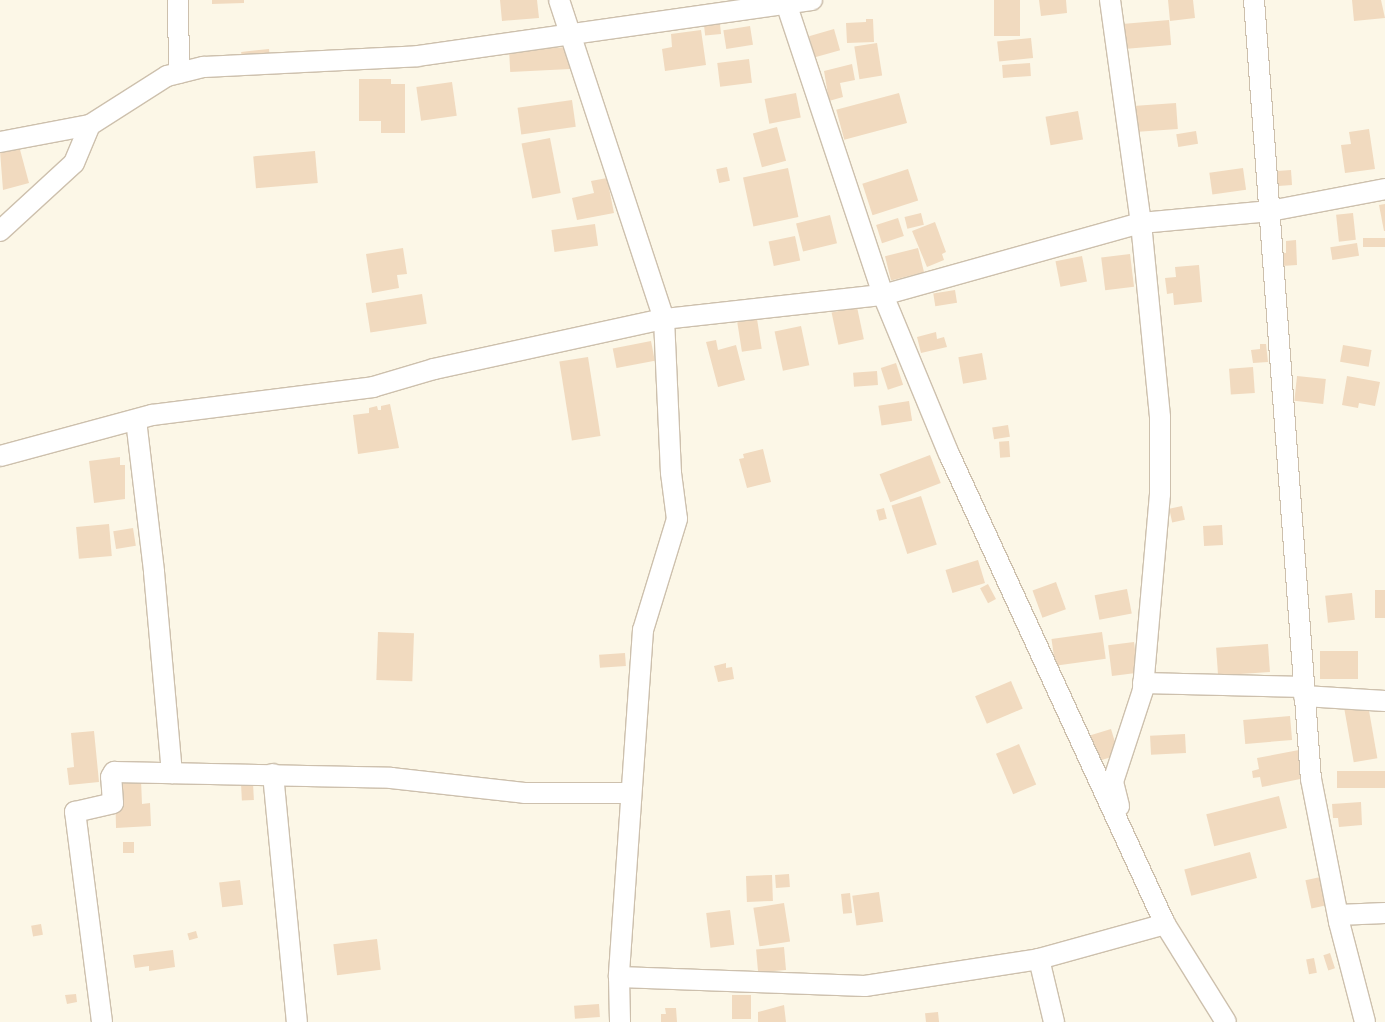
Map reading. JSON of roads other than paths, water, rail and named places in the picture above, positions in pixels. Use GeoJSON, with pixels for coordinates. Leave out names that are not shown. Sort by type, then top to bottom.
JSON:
{"type":"FeatureCollection","features":[{"type":"Feature","properties":{"kind":"street"},"geometry":{"type":"LineString","coordinates":[[178,0],[179,74]]}},
{"type":"Feature","properties":{"kind":"street"},"geometry":{"type":"LineString","coordinates":[[559,0],[664,319],[671,473],[677,519],[643,630],[619,977],[620,1022]]}},
{"type":"Feature","properties":{"kind":"street"},"geometry":{"type":"LineString","coordinates":[[0,142],[90,125],[167,76],[204,67],[418,56],[786,1],[812,0]]}},
{"type":"Feature","properties":{"kind":"street"},"geometry":{"type":"LineString","coordinates":[[1110,0],[1141,223],[1160,417],[1160,494],[1143,683],[1112,782],[1136,863]]}},
{"type":"Feature","properties":{"kind":"street"},"geometry":{"type":"LineString","coordinates":[[1254,0],[1311,779],[1338,915],[1366,1022]]}},
{"type":"Feature","properties":{"kind":"street"},"geometry":{"type":"LineString","coordinates":[[786,1],[884,295],[949,454],[1165,924],[1226,1022]]}},
{"type":"Feature","properties":{"kind":"street"},"geometry":{"type":"LineString","coordinates":[[0,231],[74,163],[90,125]]}},
{"type":"Feature","properties":{"kind":"street"},"geometry":{"type":"LineString","coordinates":[[0,456],[136,420],[373,387],[434,369],[664,319],[884,295],[1141,223],[1270,211],[1385,189]]}},
{"type":"Feature","properties":{"kind":"street"},"geometry":{"type":"LineString","coordinates":[[136,420],[154,572],[172,772]]}},
{"type":"Feature","properties":{"kind":"street"},"geometry":{"type":"LineString","coordinates":[[1143,683],[1304,691],[1385,701]]}},
{"type":"Feature","properties":{"kind":"street"},"geometry":{"type":"LineString","coordinates":[[102,1022],[75,812],[113,803],[111,777],[114,772],[392,778],[524,793],[631,794]]}},
{"type":"Feature","properties":{"kind":"street"},"geometry":{"type":"LineString","coordinates":[[273,774],[297,1022]]}},
{"type":"Feature","properties":{"kind":"street"},"geometry":{"type":"LineString","coordinates":[[1338,915],[1385,913]]}},
{"type":"Feature","properties":{"kind":"street"},"geometry":{"type":"LineString","coordinates":[[619,977],[865,986],[1039,959],[1165,924]]}},
{"type":"Feature","properties":{"kind":"street"},"geometry":{"type":"LineString","coordinates":[[1039,959],[1054,1022]]}}]}
